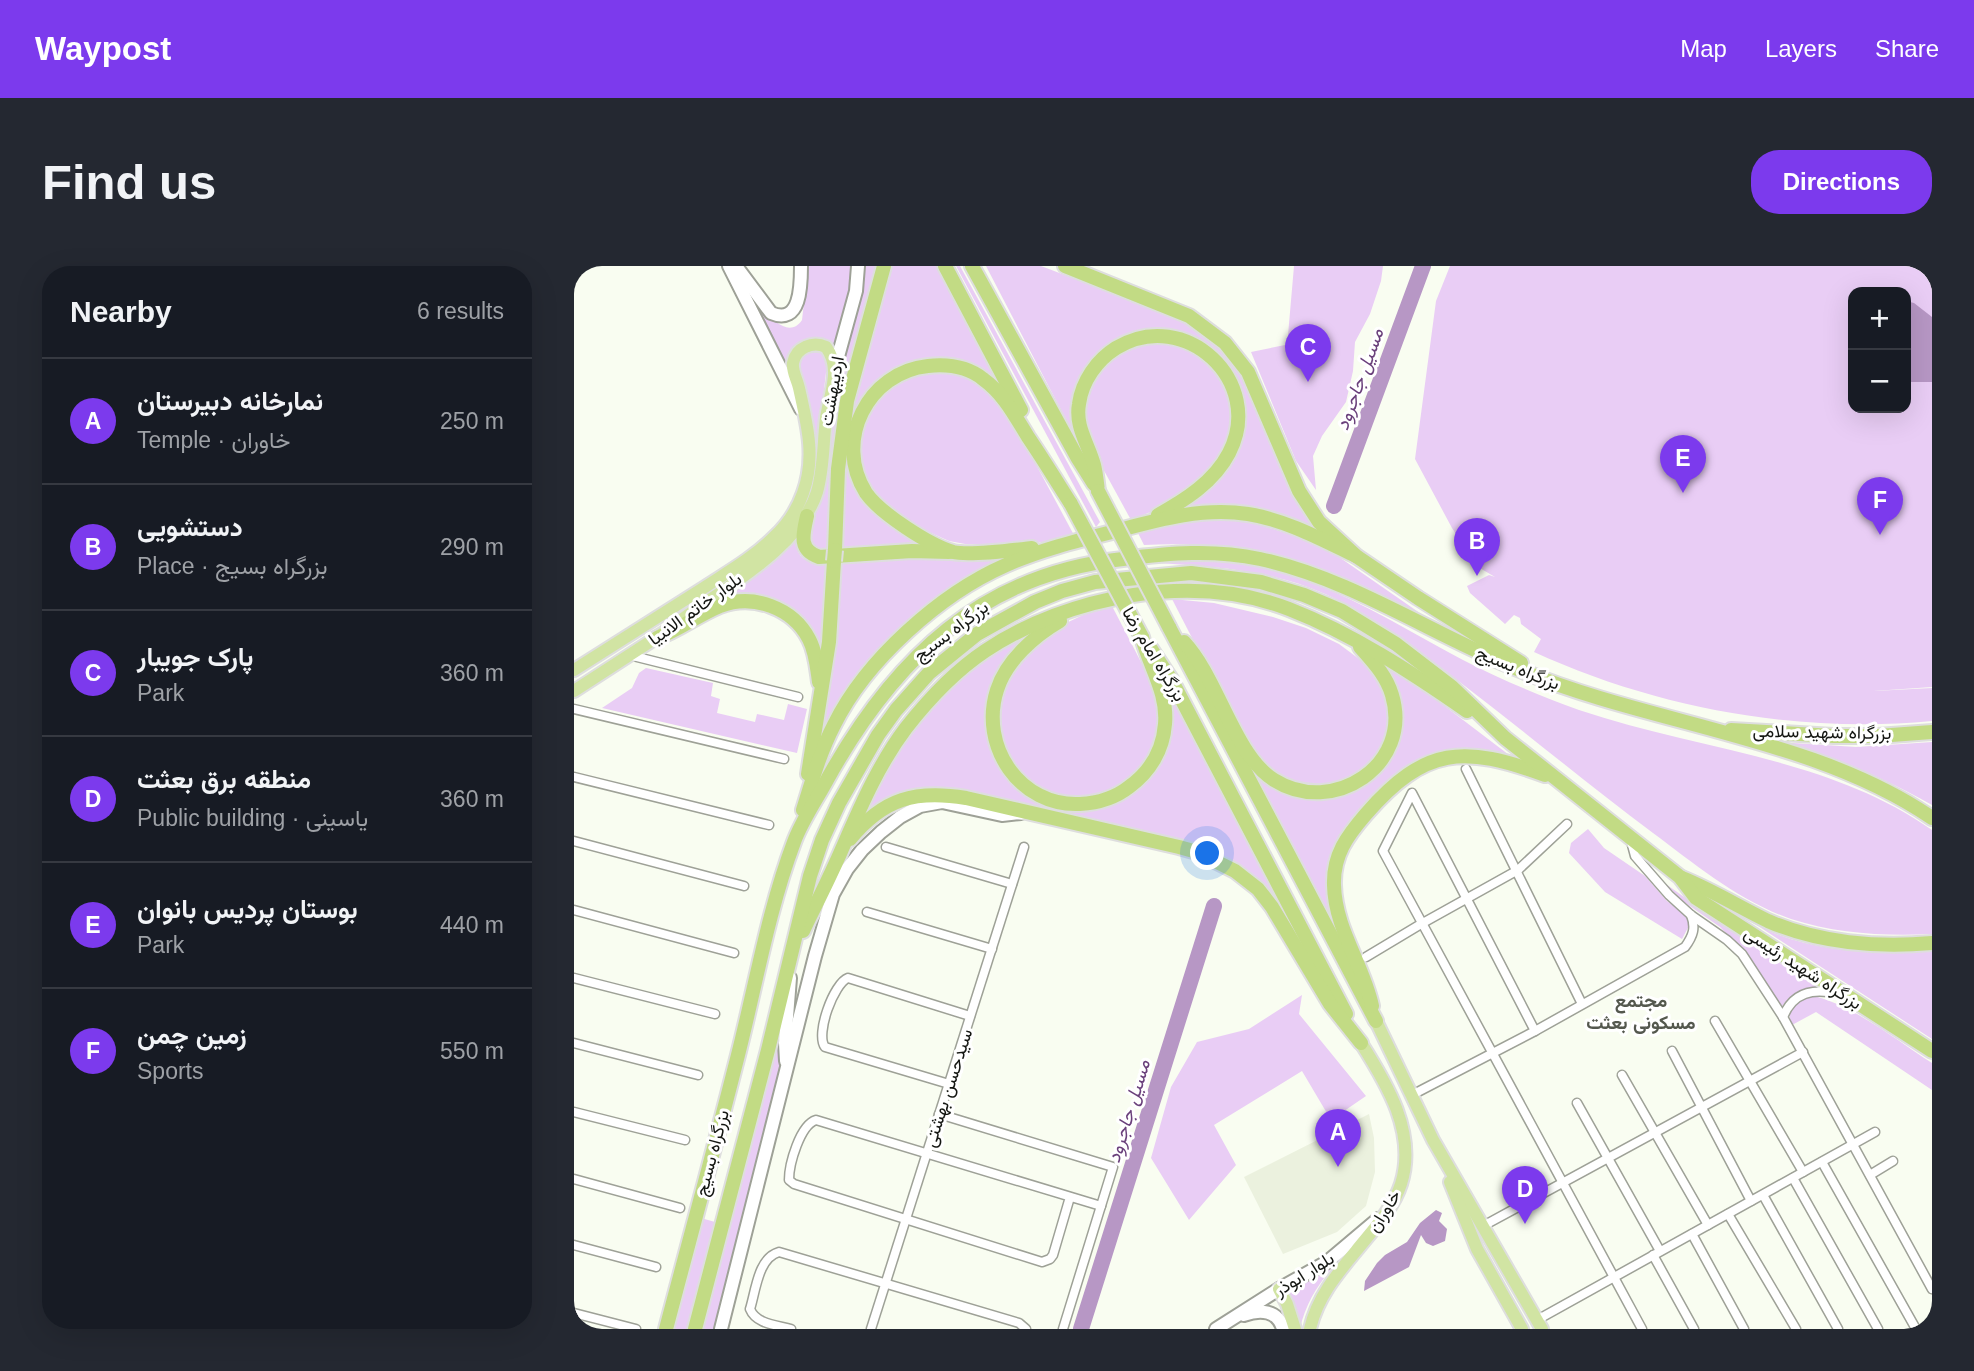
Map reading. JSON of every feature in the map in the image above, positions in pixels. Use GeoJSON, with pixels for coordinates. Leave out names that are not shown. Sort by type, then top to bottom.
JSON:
{"type":"FeatureCollection","features":[{"type":"Feature","properties":{"kind":"highway"},"geometry":{"type":"LineString","coordinates":[[807,797],[808,768],[829,642],[836,506],[844,423],[855,368],[884,266]]}},
{"type":"Feature","properties":{"kind":"highway","name":"بزرگراه امام رضا"},"geometry":{"type":"LineString","coordinates":[[945,266],[1142,637],[1172,681],[1361,1043]]}},
{"type":"Feature","properties":{"kind":"highway","name":"بزرگراه امام رضا"},"geometry":{"type":"LineString","coordinates":[[972,266],[1098,491],[1376,1021]]}},
{"type":"Feature","properties":{"kind":"highway"},"geometry":{"type":"LineString","coordinates":[[1071,268],[1189,316],[1225,343],[1248,372],[1299,491],[1320,522],[1356,556]]}},
{"type":"Feature","properties":{"kind":"highway"},"geometry":{"type":"LineString","coordinates":[[1098,491],[1094,464],[1082,436],[1078,414],[1081,394],[1093,369],[1119,346],[1151,336],[1180,339],[1207,352],[1225,373],[1233,391],[1238,412],[1233,444],[1218,469],[1200,487],[1178,504],[1140,524]]}},
{"type":"Feature","properties":{"kind":"highway"},"geometry":{"type":"LineString","coordinates":[[954,552],[905,528],[887,514],[867,494],[855,465],[855,434],[866,403],[881,386],[906,370],[924,366],[955,366],[969,370],[993,386],[1002,395],[1071,504]]}},
{"type":"Feature","properties":{"kind":"highway"},"geometry":{"type":"LineString","coordinates":[[795,837],[820,755],[835,722],[876,664],[898,642],[946,601],[984,575],[1065,544],[1140,524],[1204,512],[1248,514],[1292,526],[1356,556],[1556,685]]}},
{"type":"Feature","properties":{"kind":"highway"},"geometry":{"type":"LineString","coordinates":[[801,514],[803,545],[809,553],[819,556],[912,551],[1007,551],[1065,544]]}},
{"type":"Feature","properties":{"kind":"highway","name":"بزرگراه بسیج"},"geometry":{"type":"LineString","coordinates":[[666,1329],[776,896],[795,837],[874,704],[908,664],[982,605],[1037,578],[1083,563],[1189,551],[1226,553],[1287,566],[1320,577],[1472,650],[1556,685],[1711,730]]}},
{"type":"Feature","properties":{"kind":"highway","name":"بزرگراه بسیج"},"geometry":{"type":"LineString","coordinates":[[695,1329],[810,876],[822,840],[878,735],[929,673],[977,634],[1024,607],[1095,582],[1191,573],[1251,580],[1304,595],[1342,611],[1390,639],[1451,687],[1505,738],[1680,877]]}},
{"type":"Feature","properties":{"kind":"highway"},"geometry":{"type":"LineString","coordinates":[[791,955],[850,829],[885,761],[905,730],[942,688],[969,663],[1008,637],[1060,613],[1099,600],[1191,591],[1239,596],[1287,608],[1354,640],[1414,674],[1505,738]]}},
{"type":"Feature","properties":{"kind":"highway"},"geometry":{"type":"LineString","coordinates":[[1099,600],[1050,627],[1031,641],[1008,669],[997,690],[992,717],[995,743],[1006,767],[1022,785],[1055,802],[1095,803],[1123,792],[1151,765],[1163,739],[1165,710],[1142,637]]}},
{"type":"Feature","properties":{"kind":"highway"},"geometry":{"type":"LineString","coordinates":[[657,638],[721,606],[750,601],[770,605],[792,617],[810,640],[820,691]]}},
{"type":"Feature","properties":{"kind":"highway"},"geometry":{"type":"LineString","coordinates":[[1169,627],[1192,651],[1252,761],[1272,779],[1294,789],[1309,792],[1333,792],[1364,778],[1379,763],[1392,737],[1395,712],[1388,682],[1354,640]]}},
{"type":"Feature","properties":{"kind":"highway"},"geometry":{"type":"LineString","coordinates":[[1711,730],[1807,758],[1866,781],[1908,802],[1932,818]]}},
{"type":"Feature","properties":{"kind":"highway","name":"بزرگراه شهید سلامی"},"geometry":{"type":"LineString","coordinates":[[1711,730],[1845,736],[1932,732]]}},
{"type":"Feature","properties":{"kind":"highway"},"geometry":{"type":"LineString","coordinates":[[1376,1021],[1368,989],[1350,950],[1335,902],[1336,859],[1348,836],[1392,786],[1430,762],[1458,757],[1501,760],[1556,779]]}},
{"type":"Feature","properties":{"kind":"highway"},"geometry":{"type":"LineString","coordinates":[[842,848],[878,812],[914,795],[945,795],[1197,852],[1246,878],[1272,907],[1330,1004],[1361,1043]]}},
{"type":"Feature","properties":{"kind":"highway"},"geometry":{"type":"LineString","coordinates":[[1680,877],[1768,920],[1825,938],[1871,945],[1932,943]]}},
{"type":"Feature","properties":{"kind":"highway","name":"بزرگراه شهید رئیسی"},"geometry":{"type":"LineString","coordinates":[[1680,877],[1696,898],[1932,1051]]}},
{"type":"Feature","properties":{"kind":"main road"},"geometry":{"type":"LineString","coordinates":[[729,266],[804,414]]}},
{"type":"Feature","properties":{"kind":"main road"},"geometry":{"type":"LineString","coordinates":[[736,266],[771,313],[779,316],[787,315],[797,304],[800,297],[801,266]]}},
{"type":"Feature","properties":{"kind":"main road","name":"اردیبهشت"},"geometry":{"type":"LineString","coordinates":[[801,514],[820,481],[826,419],[836,364],[856,291],[858,266]]}},
{"type":"Feature","properties":{"kind":"main road"},"geometry":{"type":"LineString","coordinates":[[801,514],[810,444],[793,371],[794,360],[804,347],[821,345],[826,347],[836,364]]}},
{"type":"Feature","properties":{"kind":"main road","name":"بلوار خاتم الانبیا"},"geometry":{"type":"LineString","coordinates":[[574,691],[657,638],[762,561],[791,536],[801,514]]}},
{"type":"Feature","properties":{"kind":"main road","name":"بلوار خاتم الانبیا"},"geometry":{"type":"LineString","coordinates":[[574,670],[744,560],[801,514]]}},
{"type":"Feature","properties":{"kind":"main road"},"geometry":{"type":"LineString","coordinates":[[721,1329],[815,956],[834,894],[847,869],[862,850],[900,817],[929,803],[942,802],[1002,815],[1028,812]]}},
{"type":"Feature","properties":{"kind":"main road"},"geometry":{"type":"LineString","coordinates":[[787,1072],[785,1043],[791,955]]}},
{"type":"Feature","properties":{"kind":"main road"},"geometry":{"type":"LineString","coordinates":[[1376,1021],[1433,1139],[1539,1324]]}},
{"type":"Feature","properties":{"kind":"main road","name":"خاوران"},"geometry":{"type":"LineString","coordinates":[[1310,1329],[1324,1293],[1386,1212],[1404,1171],[1402,1120],[1376,1066],[1361,1043]]}},
{"type":"Feature","properties":{"kind":"main road"},"geometry":{"type":"LineString","coordinates":[[1433,1139],[1477,1249],[1522,1329]]}},
{"type":"Feature","properties":{"kind":"main road","name":"بلوار ابوذر"},"geometry":{"type":"LineString","coordinates":[[1217,1329],[1327,1262],[1386,1212]]}},
{"type":"Feature","properties":{"kind":"main road"},"geometry":{"type":"LineString","coordinates":[[1279,1289],[1295,1329]]}},
{"type":"Feature","properties":{"kind":"main road"},"geometry":{"type":"LineString","coordinates":[[1217,1329],[1258,1311],[1278,1318],[1283,1329]]}},
{"type":"Feature","properties":{"kind":"street"},"geometry":{"type":"LineString","coordinates":[[629,655],[798,697]]}},
{"type":"Feature","properties":{"kind":"street"},"geometry":{"type":"LineString","coordinates":[[574,709],[784,760]]}},
{"type":"Feature","properties":{"kind":"street"},"geometry":{"type":"LineString","coordinates":[[1466,769],[1582,1004]]}},
{"type":"Feature","properties":{"kind":"street"},"geometry":{"type":"LineString","coordinates":[[574,777],[769,825]]}},
{"type":"Feature","properties":{"kind":"street"},"geometry":{"type":"LineString","coordinates":[[1535,1031],[1412,793],[1383,852],[1642,1329]]}},
{"type":"Feature","properties":{"kind":"street"},"geometry":{"type":"LineString","coordinates":[[1366,957],[1518,870],[1567,824]]}},
{"type":"Feature","properties":{"kind":"street"},"geometry":{"type":"LineString","coordinates":[[1630,839],[1635,856],[1669,895],[1742,954],[1803,1052],[1932,1289]]}},
{"type":"Feature","properties":{"kind":"street"},"geometry":{"type":"LineString","coordinates":[[574,841],[744,886]]}},
{"type":"Feature","properties":{"kind":"street"},"geometry":{"type":"LineString","coordinates":[[886,847],[1012,884]]}},
{"type":"Feature","properties":{"kind":"street","name":"سیدحسن بهشتی"},"geometry":{"type":"LineString","coordinates":[[871,1329],[1024,847]]}},
{"type":"Feature","properties":{"kind":"street"},"geometry":{"type":"LineString","coordinates":[[574,910],[734,953]]}},
{"type":"Feature","properties":{"kind":"street"},"geometry":{"type":"LineString","coordinates":[[867,912],[992,949]]}},
{"type":"Feature","properties":{"kind":"street"},"geometry":{"type":"LineString","coordinates":[[1410,1096],[1535,1031],[1685,947],[1693,932],[1691,915]]}},
{"type":"Feature","properties":{"kind":"street"},"geometry":{"type":"LineString","coordinates":[[574,978],[715,1014]]}},
{"type":"Feature","properties":{"kind":"street"},"geometry":{"type":"LineString","coordinates":[[949,1084],[825,1047],[821,1042],[821,1033],[838,985],[848,978],[971,1016]]}},
{"type":"Feature","properties":{"kind":"street"},"geometry":{"type":"LineString","coordinates":[[1783,1017],[1792,1000],[1800,995],[1830,992],[1844,995]]}},
{"type":"Feature","properties":{"kind":"street"},"geometry":{"type":"LineString","coordinates":[[1715,1021],[1748,1082],[1803,1172]]}},
{"type":"Feature","properties":{"kind":"street"},"geometry":{"type":"LineString","coordinates":[[574,1043],[698,1075]]}},
{"type":"Feature","properties":{"kind":"street"},"geometry":{"type":"LineString","coordinates":[[1672,1051],[1751,1201]]}},
{"type":"Feature","properties":{"kind":"street"},"geometry":{"type":"LineString","coordinates":[[1483,1226],[1803,1052]]}},
{"type":"Feature","properties":{"kind":"street"},"geometry":{"type":"LineString","coordinates":[[1622,1075],[1708,1225]]}},
{"type":"Feature","properties":{"kind":"street"},"geometry":{"type":"LineString","coordinates":[[1577,1103],[1694,1329]]}},
{"type":"Feature","properties":{"kind":"street"},"geometry":{"type":"LineString","coordinates":[[574,1112],[685,1140]]}},
{"type":"Feature","properties":{"kind":"street"},"geometry":{"type":"LineString","coordinates":[[939,1114],[1113,1167],[1063,1329]]}},
{"type":"Feature","properties":{"kind":"street"},"geometry":{"type":"LineString","coordinates":[[1070,1197],[1053,1255],[1042,1262],[794,1184],[789,1180],[789,1172],[803,1129],[808,1122],[816,1121],[1101,1206]]}},
{"type":"Feature","properties":{"kind":"street"},"geometry":{"type":"LineString","coordinates":[[1539,1324],[1613,1277],[1875,1132]]}},
{"type":"Feature","properties":{"kind":"street"},"geometry":{"type":"LineString","coordinates":[[1870,1175],[1893,1161]]}},
{"type":"Feature","properties":{"kind":"street"},"geometry":{"type":"LineString","coordinates":[[1822,1162],[1916,1329]]}},
{"type":"Feature","properties":{"kind":"street"},"geometry":{"type":"LineString","coordinates":[[1793,1178],[1878,1329]]}},
{"type":"Feature","properties":{"kind":"street"},"geometry":{"type":"LineString","coordinates":[[574,1179],[680,1208]]}},
{"type":"Feature","properties":{"kind":"street"},"geometry":{"type":"LineString","coordinates":[[1763,1195],[1838,1329]]}},
{"type":"Feature","properties":{"kind":"street"},"geometry":{"type":"LineString","coordinates":[[1728,1214],[1796,1329]]}},
{"type":"Feature","properties":{"kind":"street"},"geometry":{"type":"LineString","coordinates":[[1692,1234],[1744,1329]]}},
{"type":"Feature","properties":{"kind":"street"},"geometry":{"type":"LineString","coordinates":[[574,1245],[656,1267]]}},
{"type":"Feature","properties":{"kind":"street"},"geometry":{"type":"LineString","coordinates":[[791,1329],[761,1321],[753,1316],[750,1309],[765,1261],[779,1252],[1022,1326]]}},
{"type":"Feature","properties":{"kind":"street"},"geometry":{"type":"LineString","coordinates":[[574,1313],[636,1329]]}},
{"type":"Feature","properties":{"kind":"shaded area"},"geometry":{"type":"Polygon","coordinates":[[[808,266],[852,266],[850,288],[834,347],[819,338],[803,341],[790,352],[787,369],[734,269],[755,300],[775,321],[784,327],[794,327],[802,320],[808,266]]]}},
{"type":"Feature","properties":{"kind":"shaded area"},"geometry":{"type":"Polygon","coordinates":[[[864,266],[878,266],[845,391],[831,554],[811,549],[808,528],[822,496],[839,374],[861,293],[864,266]]]}},
{"type":"Feature","properties":{"kind":"shaded area"},"geometry":{"type":"Polygon","coordinates":[[[889,266],[937,266],[1004,388],[943,360],[865,396],[856,481],[926,544],[839,551],[840,505],[850,410],[889,266]]]}},
{"type":"Feature","properties":{"kind":"shaded area"},"geometry":{"type":"Polygon","coordinates":[[[956,266],[960,266],[1100,522],[1096,527],[956,266]]]}},
{"type":"Feature","properties":{"kind":"shaded area"},"geometry":{"type":"Polygon","coordinates":[[[986,266],[1041,266],[1165,313],[1212,338],[1238,366],[1326,536],[1287,518],[1166,514],[1237,447],[1227,366],[1151,332],[1083,379],[1088,462],[986,266]]]}},
{"type":"Feature","properties":{"kind":"shaded area"},"geometry":{"type":"Polygon","coordinates":[[[1294,266],[1383,266],[1370,314],[1355,342],[1353,371],[1346,402],[1322,436],[1313,456],[1316,490],[1296,461],[1251,352],[1290,344],[1288,335],[1294,266]]]}},
{"type":"Feature","properties":{"kind":"shaded area"},"geometry":{"type":"Polygon","coordinates":[[[1450,266],[1932,266],[1932,687],[1874,691],[1932,688],[1932,721],[1830,724],[1728,712],[1629,688],[1534,652],[1541,639],[1521,624],[1520,618],[1514,615],[1505,624],[1470,593],[1467,586],[1489,575],[1495,577],[1478,567],[1452,528],[1415,459],[1436,301],[1450,266]]]}},
{"type":"Feature","properties":{"kind":"shaded area"},"geometry":{"type":"Polygon","coordinates":[[[1911,302],[1932,317],[1932,382],[1911,382],[1911,302]]]}},
{"type":"Feature","properties":{"kind":"shaded area"},"geometry":{"type":"Polygon","coordinates":[[[1139,343],[1181,344],[1220,372],[1234,412],[1228,447],[1204,478],[1158,509],[1131,520],[1090,445],[1083,413],[1092,380],[1113,355],[1139,343]]]}},
{"type":"Feature","properties":{"kind":"shaded area"},"geometry":{"type":"Polygon","coordinates":[[[817,349],[825,354],[827,364],[819,455],[815,455],[811,411],[798,372],[799,360],[806,352],[817,349]]]}},
{"type":"Feature","properties":{"kind":"shaded area"},"geometry":{"type":"Polygon","coordinates":[[[933,368],[977,380],[1010,416],[1075,537],[1017,546],[949,541],[904,521],[870,490],[859,460],[862,421],[891,383],[933,368]]]}},
{"type":"Feature","properties":{"kind":"shaded area"},"geometry":{"type":"Polygon","coordinates":[[[1220,519],[1250,522],[1309,540],[1339,557],[1453,636],[1360,588],[1303,564],[1264,553],[1225,547],[1144,545],[1137,531],[1175,522],[1220,519]]]}},
{"type":"Feature","properties":{"kind":"shaded area"},"geometry":{"type":"Polygon","coordinates":[[[800,533],[797,549],[803,558],[815,562],[831,560],[821,665],[795,613],[711,604],[800,533]]]}},
{"type":"Feature","properties":{"kind":"shaded area"},"geometry":{"type":"Polygon","coordinates":[[[926,556],[986,560],[1005,558],[943,595],[925,611],[822,740],[817,740],[838,560],[926,556]]]}},
{"type":"Feature","properties":{"kind":"shaded area"},"geometry":{"type":"Polygon","coordinates":[[[1152,558],[1241,564],[1293,576],[1359,603],[1491,674],[1564,705],[1624,724],[1806,770],[1850,786],[1892,806],[1932,830],[1932,934],[1896,935],[1843,931],[1808,924],[1772,911],[1702,870],[1457,680],[1360,612],[1325,594],[1284,579],[1219,568],[1154,563],[1152,558]]]}},
{"type":"Feature","properties":{"kind":"shaded area"},"geometry":{"type":"Polygon","coordinates":[[[1172,599],[1214,603],[1306,628],[1339,644],[1370,667],[1389,699],[1389,734],[1368,768],[1331,787],[1293,785],[1265,767],[1227,706],[1172,599]]]}},
{"type":"Feature","properties":{"kind":"shaded area"},"geometry":{"type":"Polygon","coordinates":[[[1112,606],[1155,689],[1161,719],[1152,756],[1128,784],[1088,799],[1045,794],[1012,768],[996,720],[1006,680],[1032,647],[1058,627],[1085,614],[1112,606]]]}},
{"type":"Feature","properties":{"kind":"shaded area"},"geometry":{"type":"Polygon","coordinates":[[[1047,623],[992,691],[1011,779],[1086,809],[1158,761],[1163,678],[1318,973],[1241,868],[929,790],[852,832],[893,759],[942,693],[984,656],[1047,623]]]}},
{"type":"Feature","properties":{"kind":"shaded area"},"geometry":{"type":"Polygon","coordinates":[[[1375,658],[1421,688],[1517,761],[1437,754],[1335,847],[1344,951],[1224,716],[1259,773],[1339,794],[1396,740],[1375,658]]]}},
{"type":"Feature","properties":{"kind":"shaded area"},"geometry":{"type":"Polygon","coordinates":[[[646,668],[713,683],[711,696],[720,699],[717,713],[755,722],[757,714],[784,720],[788,704],[807,709],[797,753],[602,708],[632,688],[639,673],[646,668]]]}},
{"type":"Feature","properties":{"kind":"shaded area"},"geometry":{"type":"Polygon","coordinates":[[[1777,742],[1856,747],[1932,742],[1932,805],[1856,768],[1777,742]]]}},
{"type":"Feature","properties":{"kind":"shaded area"},"geometry":{"type":"Polygon","coordinates":[[[1588,829],[1604,848],[1645,876],[1667,901],[1686,915],[1690,924],[1682,939],[1605,892],[1569,853],[1571,843],[1588,829]]]}},
{"type":"Feature","properties":{"kind":"shaded area"},"geometry":{"type":"Polygon","coordinates":[[[1663,882],[1759,950],[1819,988],[1797,993],[1781,1008],[1747,955],[1720,927],[1684,902],[1663,882]]]}},
{"type":"Feature","properties":{"kind":"shaded area"},"geometry":{"type":"Polygon","coordinates":[[[1735,911],[1774,933],[1812,945],[1872,952],[1932,951],[1932,1039],[1735,911]]]}},
{"type":"Feature","properties":{"kind":"shaded area"},"geometry":{"type":"Polygon","coordinates":[[[1302,995],[1299,1014],[1366,1096],[1331,1120],[1302,1071],[1214,1125],[1236,1165],[1189,1220],[1151,1158],[1171,1087],[1197,1042],[1249,1029],[1302,995]]]}},
{"type":"Feature","properties":{"kind":"shaded area"},"geometry":{"type":"Polygon","coordinates":[[[1809,995],[1825,999],[1857,1014],[1932,1063],[1932,1090],[1816,1012],[1792,1025],[1791,1011],[1809,995]]]}},
{"type":"Feature","properties":{"kind":"shaded area"},"geometry":{"type":"Polygon","coordinates":[[[785,1013],[782,1075],[718,1329],[703,1329],[785,1013]]]}},
{"type":"Feature","properties":{"kind":"shaded area"},"geometry":{"type":"Polygon","coordinates":[[[1369,1114],[1374,1138],[1375,1172],[1366,1206],[1337,1232],[1283,1254],[1244,1177],[1369,1114]]]}},
{"type":"Feature","properties":{"kind":"shaded area"},"geometry":{"type":"Polygon","coordinates":[[[1436,1210],[1442,1213],[1439,1221],[1447,1229],[1445,1241],[1433,1246],[1426,1243],[1421,1235],[1409,1267],[1364,1291],[1365,1281],[1377,1263],[1407,1242],[1420,1223],[1436,1210]]]}},
{"type":"Feature","properties":{"kind":"shaded area"},"geometry":{"type":"Polygon","coordinates":[[[701,1218],[715,1222],[689,1329],[673,1329],[701,1218]]]}},
{"type":"Feature","properties":{"kind":"shaded area"},"geometry":{"type":"Polygon","coordinates":[[[1348,1250],[1312,1296],[1300,1329],[1286,1293],[1318,1276],[1348,1250]]]}},
{"type":"Feature","properties":{"kind":"waterway","name":"مسیل جاجرود"},"geometry":{"type":"LineString","coordinates":[[1334,506],[1423,266]]}},
{"type":"Feature","properties":{"kind":"waterway","name":"مسیل جاجرود"},"geometry":{"type":"LineString","coordinates":[[1081,1329],[1214,906]]}},
{"type":"Feature","properties":{"kind":"place","name":"پارک جویبار"},"geometry":{"type":"Point","coordinates":[1308,382]}},
{"type":"Feature","properties":{"kind":"place","name":"بوستان پردیس بانوان"},"geometry":{"type":"Point","coordinates":[1683,493]}},
{"type":"Feature","properties":{"kind":"place","name":"زمین چمن"},"geometry":{"type":"Point","coordinates":[1880,535]}},
{"type":"Feature","properties":{"kind":"place","name":"دستشویی"},"geometry":{"type":"Point","coordinates":[1477,576]}},
{"type":"Feature","properties":{"kind":"place","name":"نمارخانه دبیرستان"},"geometry":{"type":"Point","coordinates":[1338,1167]}},
{"type":"Feature","properties":{"kind":"place","name":"منطقه برق بعثت"},"geometry":{"type":"Point","coordinates":[1525,1224]}},
{"type":"Feature","properties":{"kind":"district","name":"مجتمع مسکونی بعثت"},"geometry":{"type":"Point","coordinates":[1641,1011]}}]}
